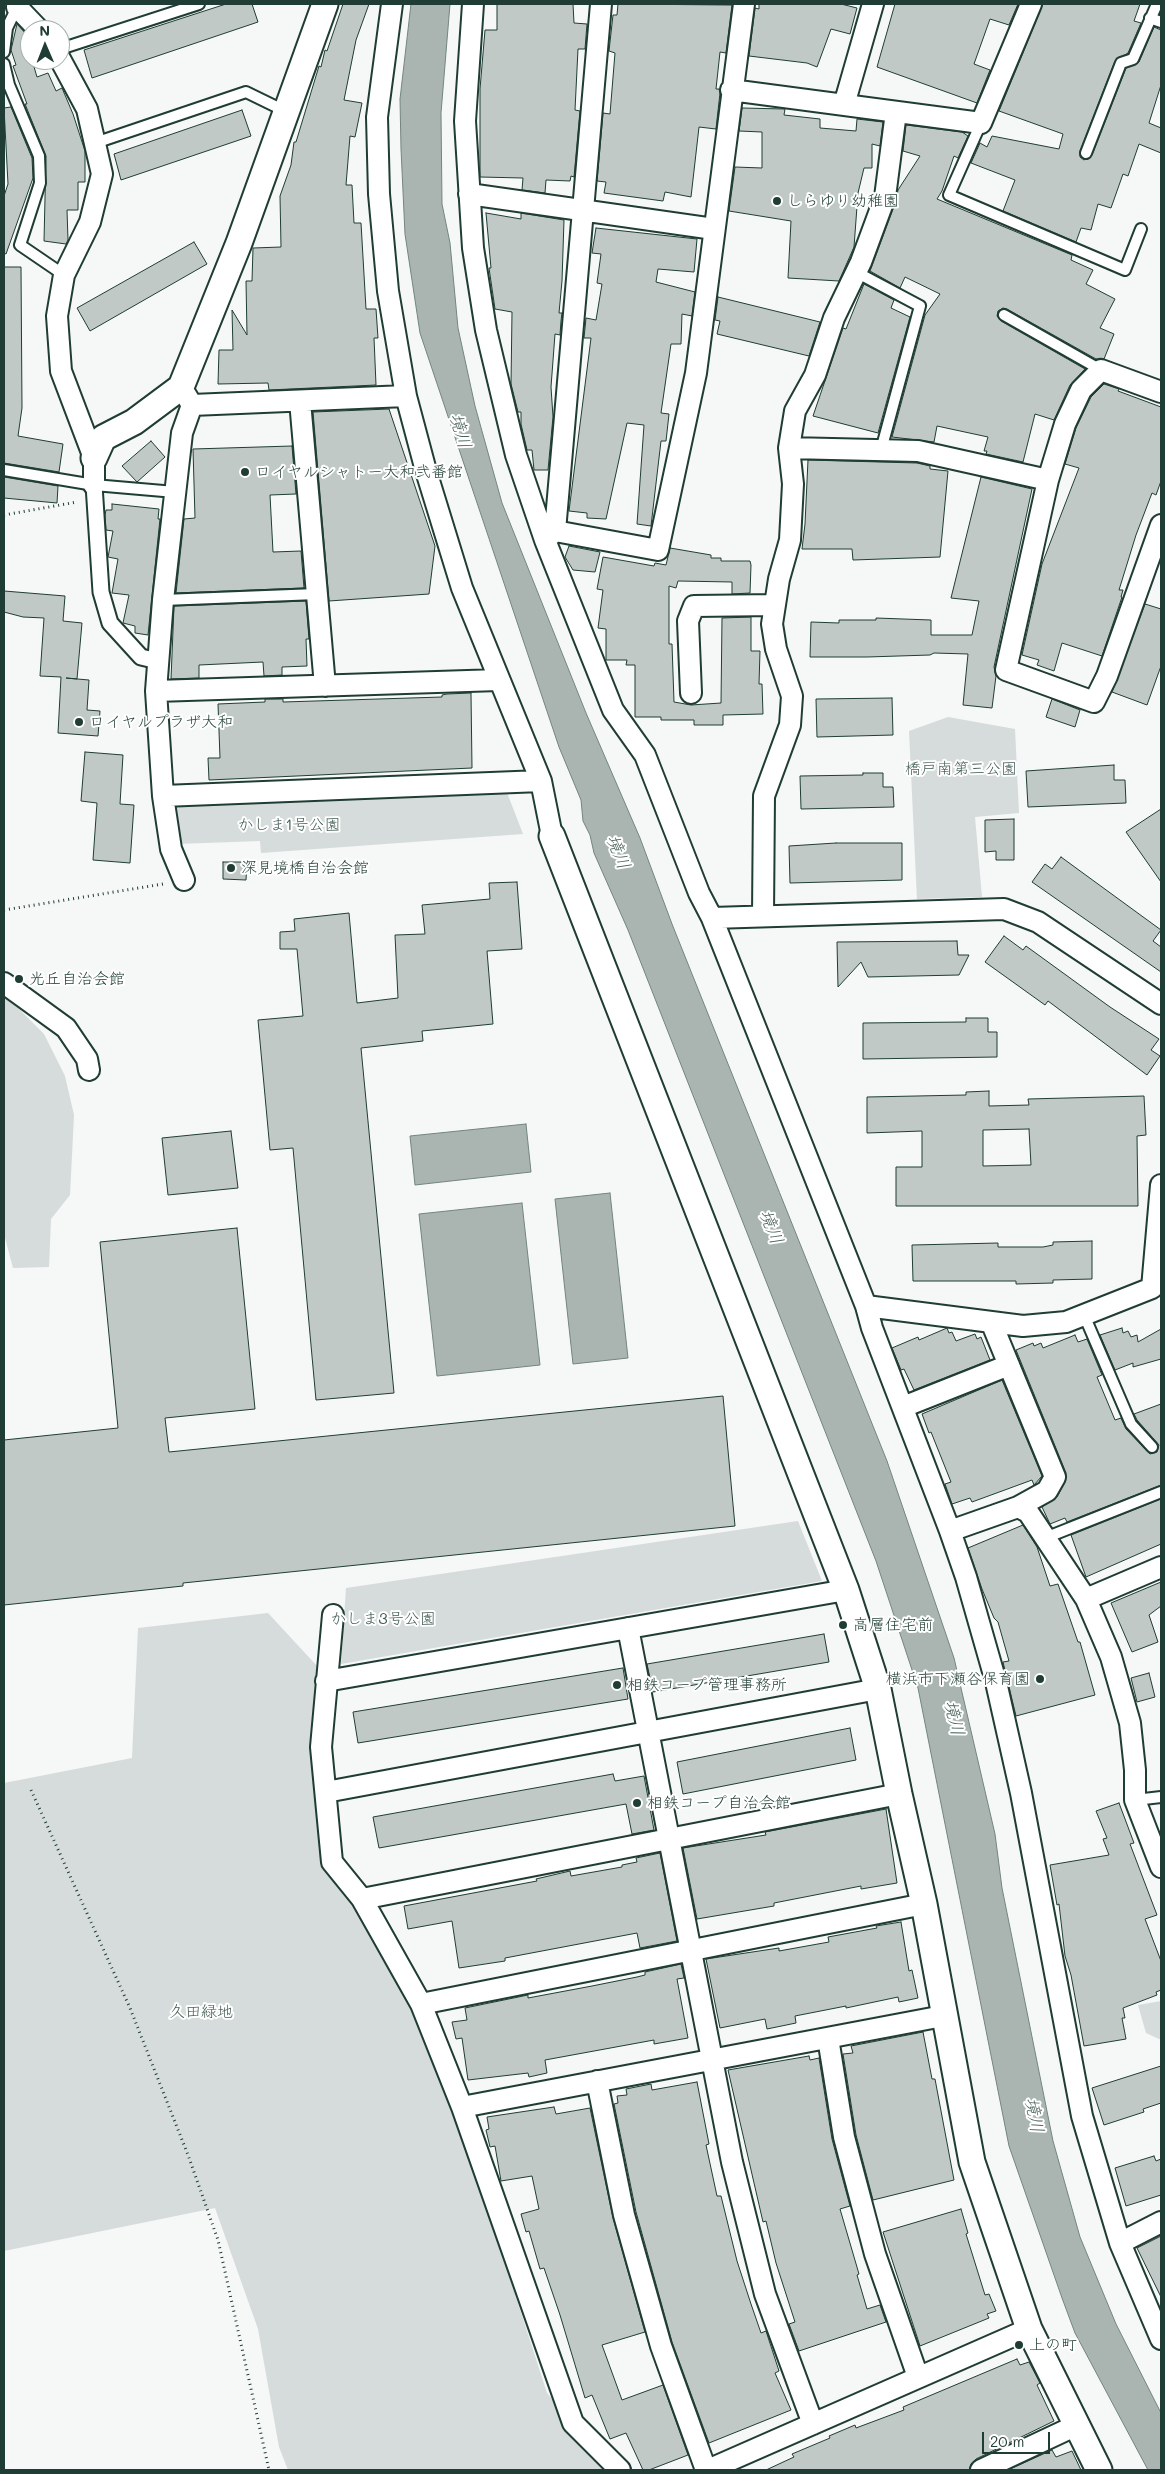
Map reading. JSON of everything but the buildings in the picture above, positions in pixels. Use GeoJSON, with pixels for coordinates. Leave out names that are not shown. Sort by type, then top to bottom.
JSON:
{"type":"FeatureCollection","features":[{"type":"Feature","properties":{"kind":"street"},"geometry":{"type":"LineString","coordinates":[[184,880],[171,849],[163,796],[156,692],[163,600],[187,396],[285,111],[324,4]]}},
{"type":"Feature","properties":{"kind":"street"},"geometry":{"type":"LineString","coordinates":[[392,4],[376,117],[379,194],[388,291],[406,396],[426,472],[462,588],[541,781],[552,836],[846,1590],[878,1690],[924,1904],[943,2016],[972,2162],[1029,2329],[1099,2470]]}},
{"type":"Feature","properties":{"kind":"street"},"geometry":{"type":"LineString","coordinates":[[473,4],[465,121],[474,248],[486,330],[500,395],[516,455],[550,535],[613,710],[645,755],[699,893],[712,918],[866,1306],[872,1328],[966,1577],[996,1682],[1021,1793],[1082,2116],[1120,2243],[1160,2333]]}},
{"type":"Feature","properties":{"kind":"street"},"geometry":{"type":"LineString","coordinates":[[550,535],[601,4]]}},
{"type":"Feature","properties":{"kind":"street"},"geometry":{"type":"LineString","coordinates":[[550,535],[658,550],[696,373],[744,4]]}},
{"type":"Feature","properties":{"kind":"street"},"geometry":{"type":"LineString","coordinates":[[844,105],[874,4]]}},
{"type":"Feature","properties":{"kind":"street"},"geometry":{"type":"LineString","coordinates":[[732,90],[981,122],[1031,4]]}},
{"type":"Feature","properties":{"kind":"street"},"geometry":{"type":"LineString","coordinates":[[17,5],[30,20]]}},
{"type":"Feature","properties":{"kind":"street"},"geometry":{"type":"LineString","coordinates":[[66,70],[87,109],[102,174],[90,222],[64,275],[57,316],[61,371],[94,458],[93,493],[100,592],[110,623],[141,657],[158,661]]}},
{"type":"Feature","properties":{"kind":"street"},"geometry":{"type":"LineString","coordinates":[[763,915],[764,796],[790,725],[792,696],[776,649],[772,624],[790,540],[793,484],[789,448],[795,410],[815,375],[834,318],[856,272],[885,197],[896,112]]}},
{"type":"Feature","properties":{"kind":"street"},"geometry":{"type":"LineString","coordinates":[[469,194],[714,230]]}},
{"type":"Feature","properties":{"kind":"street"},"geometry":{"type":"LineString","coordinates":[[1161,392],[1101,370],[1081,390],[1065,424],[1048,480],[1006,670],[1094,702],[1106,676],[1161,525]]}},
{"type":"Feature","properties":{"kind":"street"},"geometry":{"type":"LineString","coordinates":[[94,458],[103,438],[187,396],[300,400],[406,396]]}},
{"type":"Feature","properties":{"kind":"street"},"geometry":{"type":"LineString","coordinates":[[300,400],[325,686]]}},
{"type":"Feature","properties":{"kind":"street"},"geometry":{"type":"LineString","coordinates":[[789,448],[918,451],[1048,480]]}},
{"type":"Feature","properties":{"kind":"street"},"geometry":{"type":"LineString","coordinates":[[691,693],[688,621],[694,606],[775,605]]}},
{"type":"Feature","properties":{"kind":"street"},"geometry":{"type":"LineString","coordinates":[[156,692],[499,680]]}},
{"type":"Feature","properties":{"kind":"street"},"geometry":{"type":"LineString","coordinates":[[163,796],[541,781]]}},
{"type":"Feature","properties":{"kind":"street"},"geometry":{"type":"LineString","coordinates":[[712,918],[1004,909],[1038,922],[1161,1004]]}},
{"type":"Feature","properties":{"kind":"street"},"geometry":{"type":"LineString","coordinates":[[4,983],[66,1028],[87,1059],[89,1070]]}},
{"type":"Feature","properties":{"kind":"street"},"geometry":{"type":"LineString","coordinates":[[866,1306],[992,1324],[1023,1326],[1066,1322],[1084,1315],[1157,1283],[1161,1185]]}},
{"type":"Feature","properties":{"kind":"street"},"geometry":{"type":"LineString","coordinates":[[950,1531],[1018,1508],[1047,1491],[1055,1477],[992,1324]]}},
{"type":"Feature","properties":{"kind":"street"},"geometry":{"type":"LineString","coordinates":[[903,1407],[1009,1365]]}},
{"type":"Feature","properties":{"kind":"street"},"geometry":{"type":"LineString","coordinates":[[1018,1508],[1028,1512],[1086,1599],[1111,1657],[1130,1724],[1135,1770],[1135,1800],[1161,1867]]}},
{"type":"Feature","properties":{"kind":"street"},"geometry":{"type":"LineString","coordinates":[[1086,1599],[1161,1567]]}},
{"type":"Feature","properties":{"kind":"street"},"geometry":{"type":"LineString","coordinates":[[326,1681],[846,1590]]}},
{"type":"Feature","properties":{"kind":"street"},"geometry":{"type":"LineString","coordinates":[[333,1615],[321,1746],[332,1862],[362,1899],[421,2004],[462,2107],[573,2423],[620,2470]]}},
{"type":"Feature","properties":{"kind":"street"},"geometry":{"type":"LineString","coordinates":[[628,1628],[732,2162],[765,2294],[813,2424]]}},
{"type":"Feature","properties":{"kind":"street"},"geometry":{"type":"LineString","coordinates":[[326,1792],[878,1690]]}},
{"type":"Feature","properties":{"kind":"street"},"geometry":{"type":"LineString","coordinates":[[362,1899],[899,1794]]}},
{"type":"Feature","properties":{"kind":"street"},"geometry":{"type":"LineString","coordinates":[[421,2004],[924,1904]]}},
{"type":"Feature","properties":{"kind":"street"},"geometry":{"type":"LineString","coordinates":[[462,2107],[943,2016]]}},
{"type":"Feature","properties":{"kind":"street"},"geometry":{"type":"LineString","coordinates":[[828,2038],[844,2138],[875,2254],[918,2377]]}},
{"type":"Feature","properties":{"kind":"street"},"geometry":{"type":"LineString","coordinates":[[597,2081],[624,2215],[655,2327],[707,2470],[1029,2329]]}},
{"type":"Feature","properties":{"kind":"street"},"geometry":{"type":"LineString","coordinates":[[1120,2243],[1161,2222]]}},
{"type":"Feature","properties":{"kind":"street"},"geometry":{"type":"LineString","coordinates":[[981,2470],[1077,2425]]}},
{"type":"Feature","properties":{"kind":"lane"},"geometry":{"type":"LineString","coordinates":[[70,46],[199,4]]}},
{"type":"Feature","properties":{"kind":"lane"},"geometry":{"type":"LineString","coordinates":[[1086,153],[1121,63],[1133,59],[1157,4]]}},
{"type":"Feature","properties":{"kind":"lane"},"geometry":{"type":"LineString","coordinates":[[4,52],[7,28],[17,5]]}},
{"type":"Feature","properties":{"kind":"lane"},"geometry":{"type":"LineString","coordinates":[[1150,18],[1161,22]]}},
{"type":"Feature","properties":{"kind":"lane"},"geometry":{"type":"LineString","coordinates":[[4,64],[9,85],[39,156],[40,183],[20,245],[64,275]]}},
{"type":"Feature","properties":{"kind":"lane"},"geometry":{"type":"LineString","coordinates":[[95,143],[246,92],[285,111]]}},
{"type":"Feature","properties":{"kind":"lane"},"geometry":{"type":"LineString","coordinates":[[981,122],[949,195],[1125,270],[1142,229]]}},
{"type":"Feature","properties":{"kind":"lane"},"geometry":{"type":"LineString","coordinates":[[856,272],[920,306],[881,450]]}},
{"type":"Feature","properties":{"kind":"lane"},"geometry":{"type":"LineString","coordinates":[[1004,315],[1101,370]]}},
{"type":"Feature","properties":{"kind":"lane"},"geometry":{"type":"LineString","coordinates":[[4,470],[93,493],[176,492]]}},
{"type":"Feature","properties":{"kind":"lane"},"geometry":{"type":"LineString","coordinates":[[163,600],[317,594]]}},
{"type":"Feature","properties":{"kind":"lane"},"geometry":{"type":"LineString","coordinates":[[1084,1315],[1132,1424],[1152,1447]]}},
{"type":"Feature","properties":{"kind":"lane"},"geometry":{"type":"LineString","coordinates":[[1045,1538],[1161,1492]]}},
{"type":"Feature","properties":{"kind":"lane"},"geometry":{"type":"LineString","coordinates":[[1135,1800],[1161,1797]]}},
{"type":"Feature","properties":{"kind":"path"},"geometry":{"type":"LineString","coordinates":[[4,515],[93,493]]}},
{"type":"Feature","properties":{"kind":"path"},"geometry":{"type":"LineString","coordinates":[[4,910],[120,893],[184,880]]}},
{"type":"Feature","properties":{"kind":"path"},"geometry":{"type":"LineString","coordinates":[[31,1790],[130,2008],[188,2154],[215,2232],[269,2470]]}},
{"type":"Feature","properties":{"kind":"green space","name":"橋戸南第三公園"},"geometry":{"type":"Polygon","coordinates":[[[948,717],[1015,729],[1019,813],[975,817],[982,897],[917,899],[909,731],[948,717]]]}},
{"type":"Feature","properties":{"kind":"green space","name":"かしま1号公園"},"geometry":{"type":"Polygon","coordinates":[[[506,790],[523,834],[261,853],[260,841],[177,844],[171,804],[506,790]]]}},
{"type":"Feature","properties":{"kind":"green space"},"geometry":{"type":"Polygon","coordinates":[[[4,994],[44,1034],[65,1076],[74,1115],[70,1195],[51,1219],[49,1267],[13,1268],[4,1234],[4,994]]]}},
{"type":"Feature","properties":{"kind":"green space","name":"かしま3号公園"},"geometry":{"type":"Polygon","coordinates":[[[798,1521],[822,1581],[341,1664],[346,1588],[798,1521]]]}},
{"type":"Feature","properties":{"kind":"green space","name":"久田緑地"},"geometry":{"type":"Polygon","coordinates":[[[268,1613],[317,1666],[318,1769],[334,1841],[411,1992],[463,2133],[547,2393],[613,2470],[288,2470],[279,2447],[258,2329],[215,2208],[4,2251],[4,1783],[132,1758],[138,1628],[268,1613]]]}},
{"type":"Feature","properties":{"kind":"green space"},"geometry":{"type":"Polygon","coordinates":[[[1161,2001],[1161,2040],[1146,2033],[1138,2005],[1161,2001]]]}},
{"type":"Feature","properties":{"kind":"water","name":"境川"},"geometry":{"type":"Polygon","coordinates":[[[411,4],[450,4],[441,113],[442,204],[450,243],[458,328],[475,406],[502,503],[586,713],[640,838],[672,924],[887,1461],[954,1658],[995,1834],[1002,1888],[1053,2141],[1080,2237],[1116,2324],[1161,2413],[1161,2470],[1148,2470],[1075,2333],[1009,2146],[918,1688],[876,1561],[628,930],[594,853],[590,835],[583,821],[581,800],[559,747],[420,333],[405,234],[401,149],[400,99],[411,4]]]}},
{"type":"Feature","properties":{"kind":"water"},"geometry":{"type":"Polygon","coordinates":[[[526,1124],[531,1172],[415,1185],[410,1136],[526,1124]]]}},
{"type":"Feature","properties":{"kind":"water"},"geometry":{"type":"Polygon","coordinates":[[[610,1193],[628,1358],[573,1364],[555,1199],[610,1193]]]}},
{"type":"Feature","properties":{"kind":"water"},"geometry":{"type":"Polygon","coordinates":[[[522,1203],[540,1365],[437,1376],[419,1214],[522,1203]]]}},
{"type":"Feature","properties":{"kind":"place","name":"しらゆり幼稚園"},"geometry":{"type":"Point","coordinates":[777,201]}},
{"type":"Feature","properties":{"kind":"place","name":"ロイヤルシャトー大和弐番館"},"geometry":{"type":"Point","coordinates":[245,472]}},
{"type":"Feature","properties":{"kind":"place","name":"ロイヤルプラザ大和"},"geometry":{"type":"Point","coordinates":[79,722]}},
{"type":"Feature","properties":{"kind":"place","name":"深見境橋自治会館"},"geometry":{"type":"Point","coordinates":[231,868]}},
{"type":"Feature","properties":{"kind":"place","name":"光丘自治会館"},"geometry":{"type":"Point","coordinates":[19,979]}},
{"type":"Feature","properties":{"kind":"place","name":"高層住宅前"},"geometry":{"type":"Point","coordinates":[843,1625]}},
{"type":"Feature","properties":{"kind":"place","name":"横浜市下瀬谷保育園"},"geometry":{"type":"Point","coordinates":[1040,1679]}},
{"type":"Feature","properties":{"kind":"place","name":"相鉄コープ管理事務所"},"geometry":{"type":"Point","coordinates":[617,1685]}},
{"type":"Feature","properties":{"kind":"place","name":"相鉄コープ自治会館"},"geometry":{"type":"Point","coordinates":[637,1803]}},
{"type":"Feature","properties":{"kind":"place","name":"上の町"},"geometry":{"type":"Point","coordinates":[1019,2345]}}]}
